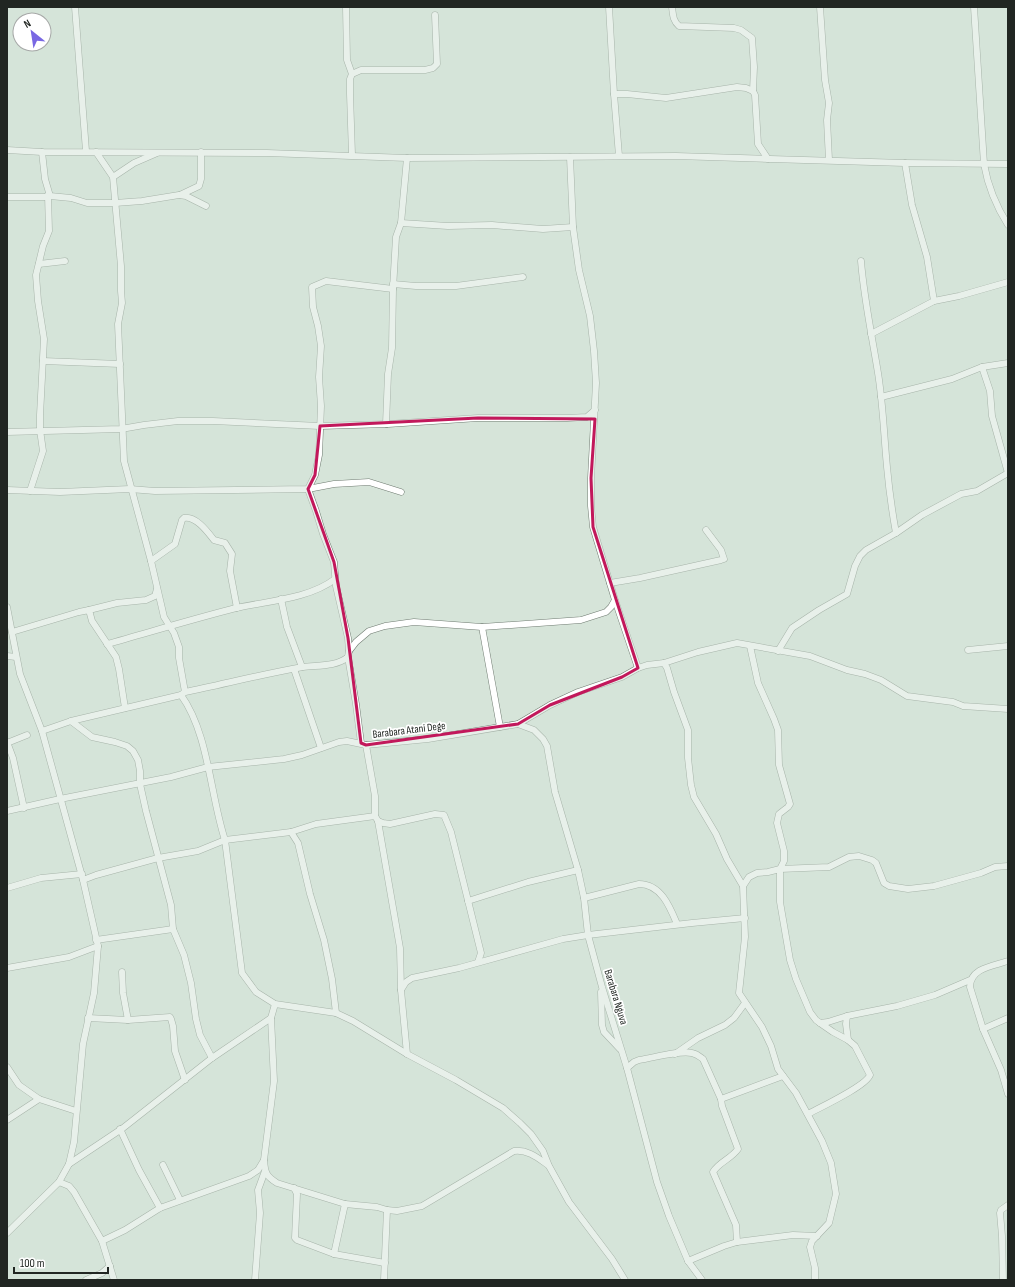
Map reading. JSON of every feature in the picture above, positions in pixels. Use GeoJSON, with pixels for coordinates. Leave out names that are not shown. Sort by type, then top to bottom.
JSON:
{"type":"FeatureCollection","features":[{"type":"Feature","properties":{"kind":"street"},"geometry":{"type":"LineString","coordinates":[[76,7],[86,151]]}},
{"type":"Feature","properties":{"kind":"street"},"geometry":{"type":"LineString","coordinates":[[346,7],[347,60],[352,74],[350,79],[352,155]]}},
{"type":"Feature","properties":{"kind":"street"},"geometry":{"type":"LineString","coordinates":[[609,7],[614,94],[620,156]]}},
{"type":"Feature","properties":{"kind":"street"},"geometry":{"type":"LineString","coordinates":[[672,7],[675,23],[679,26],[734,28],[747,33],[752,38],[754,67],[753,91],[755,95],[758,144],[768,159]]}},
{"type":"Feature","properties":{"kind":"street"},"geometry":{"type":"LineString","coordinates":[[820,7],[829,104],[827,120],[829,160]]}},
{"type":"Feature","properties":{"kind":"street"},"geometry":{"type":"LineString","coordinates":[[974,7],[984,164],[991,193],[1008,226]]}},
{"type":"Feature","properties":{"kind":"street"},"geometry":{"type":"LineString","coordinates":[[352,74],[361,70],[425,70],[433,68],[437,64],[435,15]]}},
{"type":"Feature","properties":{"kind":"street"},"geometry":{"type":"LineString","coordinates":[[614,94],[666,98],[736,87],[746,88],[753,91]]}},
{"type":"Feature","properties":{"kind":"street"},"geometry":{"type":"LineString","coordinates":[[752,159],[760,148]]}},
{"type":"Feature","properties":{"kind":"street"},"geometry":{"type":"LineString","coordinates":[[7,150],[42,152],[201,152],[352,155],[407,158],[676,156],[905,163],[946,162],[1008,164]]}},
{"type":"Feature","properties":{"kind":"street"},"geometry":{"type":"LineString","coordinates":[[30,491],[43,451],[40,430],[44,339],[36,288],[36,275],[49,231],[48,196],[42,152]]}},
{"type":"Feature","properties":{"kind":"street"},"geometry":{"type":"LineString","coordinates":[[96,152],[113,177],[121,266],[122,303],[118,324],[124,461],[130,489],[158,587],[164,617],[170,626],[178,647],[183,693],[195,722],[208,767],[219,822],[225,840],[242,973],[256,992],[275,1004],[336,1013],[353,1021],[407,1054],[456,1080],[503,1108],[531,1134],[543,1151],[549,1166],[570,1202],[612,1259],[625,1280]]}},
{"type":"Feature","properties":{"kind":"street"},"geometry":{"type":"LineString","coordinates":[[113,177],[134,163],[159,152]]}},
{"type":"Feature","properties":{"kind":"street"},"geometry":{"type":"LineString","coordinates":[[7,197],[48,196],[53,198],[71,198],[87,203],[115,203],[142,201],[179,195],[199,186],[201,179],[201,152]]}},
{"type":"Feature","properties":{"kind":"street"},"geometry":{"type":"LineString","coordinates":[[570,157],[573,227],[579,270],[591,323],[596,383],[591,478],[593,527],[615,600],[638,668]]}},
{"type":"Feature","properties":{"kind":"street"},"geometry":{"type":"LineString","coordinates":[[386,424],[388,374],[392,348],[393,286],[396,237],[400,223],[407,158]]}},
{"type":"Feature","properties":{"kind":"street"},"geometry":{"type":"LineString","coordinates":[[905,163],[912,205],[927,257],[934,301]]}},
{"type":"Feature","properties":{"kind":"street"},"geometry":{"type":"LineString","coordinates":[[179,195],[186,196],[206,206]]}},
{"type":"Feature","properties":{"kind":"street"},"geometry":{"type":"LineString","coordinates":[[400,223],[448,226],[492,225],[543,229],[573,227]]}},
{"type":"Feature","properties":{"kind":"street"},"geometry":{"type":"LineString","coordinates":[[38,264],[65,261]]}},
{"type":"Feature","properties":{"kind":"street"},"geometry":{"type":"LineString","coordinates":[[861,261],[881,397],[889,486],[896,533]]}},
{"type":"Feature","properties":{"kind":"street"},"geometry":{"type":"LineString","coordinates":[[407,1054],[401,990],[400,948],[377,818],[375,796],[363,744],[356,704],[348,654],[348,638],[335,580],[334,562],[308,489],[315,475],[319,454],[321,406],[319,377],[321,346],[313,307],[312,287],[326,281],[393,286],[456,286],[523,277]]}},
{"type":"Feature","properties":{"kind":"street"},"geometry":{"type":"LineString","coordinates":[[871,334],[934,301],[959,296],[1008,282]]}},
{"type":"Feature","properties":{"kind":"street"},"geometry":{"type":"LineString","coordinates":[[43,361],[120,364]]}},
{"type":"Feature","properties":{"kind":"street"},"geometry":{"type":"LineString","coordinates":[[881,397],[952,379],[982,367],[1008,362]]}},
{"type":"Feature","properties":{"kind":"street"},"geometry":{"type":"LineString","coordinates":[[778,651],[792,628],[847,594],[855,566],[860,556],[866,550],[896,533],[922,515],[961,494],[977,491],[1008,473],[992,416],[990,391],[982,367]]}},
{"type":"Feature","properties":{"kind":"street"},"geometry":{"type":"LineString","coordinates":[[587,416],[595,410]]}},
{"type":"Feature","properties":{"kind":"street"},"geometry":{"type":"LineString","coordinates":[[7,432],[122,429],[178,421],[213,421],[320,426],[386,424],[478,418],[567,418],[587,416],[595,419]]}},
{"type":"Feature","properties":{"kind":"street"},"geometry":{"type":"LineString","coordinates":[[7,490],[60,492],[130,489],[155,491],[308,489],[334,484],[369,482],[401,492]]}},
{"type":"Feature","properties":{"kind":"street"},"geometry":{"type":"LineString","coordinates":[[151,561],[175,544],[182,520],[184,518],[191,518],[208,532],[214,540],[225,543],[230,548],[232,554],[230,571],[237,608]]}},
{"type":"Feature","properties":{"kind":"street"},"geometry":{"type":"LineString","coordinates":[[610,582],[640,578],[724,559],[721,550],[706,530]]}},
{"type":"Feature","properties":{"kind":"street"},"geometry":{"type":"LineString","coordinates":[[107,644],[237,608],[281,600],[309,592],[335,580]]}},
{"type":"Feature","properties":{"kind":"street"},"geometry":{"type":"LineString","coordinates":[[12,632],[79,612],[146,600],[156,596],[158,587]]}},
{"type":"Feature","properties":{"kind":"street"},"geometry":{"type":"LineString","coordinates":[[281,600],[288,627],[302,667]]}},
{"type":"Feature","properties":{"kind":"street"},"geometry":{"type":"LineString","coordinates":[[42,731],[71,721],[183,693],[302,667],[338,663],[369,631],[385,626],[414,622],[482,627],[581,620],[606,612],[612,607],[615,600]]}},
{"type":"Feature","properties":{"kind":"street"},"geometry":{"type":"LineString","coordinates":[[7,607],[20,674],[42,731],[82,877],[97,943],[94,993],[83,1044],[74,1142],[69,1164],[58,1182],[7,1233]]}},
{"type":"Feature","properties":{"kind":"street"},"geometry":{"type":"LineString","coordinates":[[89,610],[92,621],[116,657],[120,670],[125,708]]}},
{"type":"Feature","properties":{"kind":"street"},"geometry":{"type":"LineString","coordinates":[[482,627],[500,727]]}},
{"type":"Feature","properties":{"kind":"street"},"geometry":{"type":"LineString","coordinates":[[518,724],[550,705],[578,692],[622,677],[638,668],[647,665],[664,663],[720,646],[737,643],[810,656],[847,670],[865,674],[881,680],[907,696],[954,702],[964,706],[1008,709]]}},
{"type":"Feature","properties":{"kind":"street"},"geometry":{"type":"LineString","coordinates":[[750,646],[758,683],[778,730],[779,765],[790,804],[779,814],[778,819],[779,834],[784,851],[784,861],[780,869],[780,902],[790,960],[796,979],[810,1012],[816,1020],[855,1046],[870,1075],[869,1078],[856,1088],[808,1114]]}},
{"type":"Feature","properties":{"kind":"street"},"geometry":{"type":"LineString","coordinates":[[968,650],[1008,646]]}},
{"type":"Feature","properties":{"kind":"street"},"geometry":{"type":"LineString","coordinates":[[7,656],[16,657]]}},
{"type":"Feature","properties":{"kind":"street"},"geometry":{"type":"LineString","coordinates":[[664,663],[688,730],[688,758],[691,786],[694,797],[716,834],[727,859],[743,886],[745,937],[739,993],[762,1027],[771,1046],[778,1069],[796,1093],[808,1114],[822,1141],[831,1163],[836,1194],[829,1223],[812,1241],[810,1247],[815,1268],[815,1280]]}},
{"type":"Feature","properties":{"kind":"street"},"geometry":{"type":"LineString","coordinates":[[294,669],[321,748]]}},
{"type":"Feature","properties":{"kind":"street"},"geometry":{"type":"LineString","coordinates":[[71,721],[92,737],[127,746],[133,751],[138,760],[140,784],[171,905],[173,929],[184,955],[191,983],[196,1019],[200,1034],[212,1058]]}},
{"type":"Feature","properties":{"kind":"street","name":"Barabara Atani Dege"},"geometry":{"type":"LineString","coordinates":[[7,811],[60,799],[171,778],[208,767],[284,759],[302,755],[339,742],[347,741],[363,744],[428,738],[518,724]]}},
{"type":"Feature","properties":{"kind":"street","name":"Barabara Nguva"},"geometry":{"type":"LineString","coordinates":[[518,724],[534,730],[543,739],[547,746],[555,792],[578,870],[584,898],[588,934],[602,987],[628,1068],[656,1182],[688,1261],[702,1280]]}},
{"type":"Feature","properties":{"kind":"street"},"geometry":{"type":"LineString","coordinates":[[24,808],[13,758],[7,742],[27,735]]}},
{"type":"Feature","properties":{"kind":"street"},"geometry":{"type":"LineString","coordinates":[[377,818],[382,823],[390,824],[435,814],[444,814],[451,832],[481,953],[488,960]]}},
{"type":"Feature","properties":{"kind":"street"},"geometry":{"type":"LineString","coordinates":[[7,888],[41,878],[82,877],[96,875],[158,858],[198,851],[225,840],[291,832],[316,824],[377,818]]}},
{"type":"Feature","properties":{"kind":"street"},"geometry":{"type":"LineString","coordinates":[[291,832],[298,843],[310,894],[324,940],[332,979],[336,1013]]}},
{"type":"Feature","properties":{"kind":"street"},"geometry":{"type":"LineString","coordinates":[[743,886],[749,877],[757,873],[780,869],[829,867],[849,857],[859,856],[872,860],[876,863],[884,883],[888,886],[908,889],[934,886],[981,873],[995,867],[1008,866]]}},
{"type":"Feature","properties":{"kind":"street"},"geometry":{"type":"LineString","coordinates":[[468,901],[528,882],[578,870]]}},
{"type":"Feature","properties":{"kind":"street"},"geometry":{"type":"LineString","coordinates":[[584,898],[639,884],[645,884],[653,887],[667,901],[677,924]]}},
{"type":"Feature","properties":{"kind":"street"},"geometry":{"type":"LineString","coordinates":[[401,990],[406,982],[412,978],[488,960],[563,939],[588,934],[745,918]]}},
{"type":"Feature","properties":{"kind":"street"},"geometry":{"type":"LineString","coordinates":[[7,968],[69,957],[97,943],[127,936],[173,929]]}},
{"type":"Feature","properties":{"kind":"street"},"geometry":{"type":"LineString","coordinates":[[478,962],[481,953]]}},
{"type":"Feature","properties":{"kind":"street"},"geometry":{"type":"LineString","coordinates":[[820,1023],[898,1006],[935,995],[970,980],[974,974],[986,968],[1008,961]]}},
{"type":"Feature","properties":{"kind":"street"},"geometry":{"type":"LineString","coordinates":[[122,972],[123,993],[128,1020]]}},
{"type":"Feature","properties":{"kind":"street"},"geometry":{"type":"LineString","coordinates":[[970,980],[970,987],[983,1029],[1001,1070],[1008,1094]]}},
{"type":"Feature","properties":{"kind":"street"},"geometry":{"type":"LineString","coordinates":[[602,987],[602,1025],[604,1032],[622,1051]]}},
{"type":"Feature","properties":{"kind":"street"},"geometry":{"type":"LineString","coordinates":[[674,1054],[698,1038],[725,1025],[734,1018],[745,1003]]}},
{"type":"Feature","properties":{"kind":"street"},"geometry":{"type":"LineString","coordinates":[[275,1004],[271,1018],[274,1081],[264,1160],[265,1171],[269,1178],[294,1188],[345,1204],[377,1207],[397,1211],[422,1206],[514,1151],[522,1150],[535,1156],[549,1166]]}},
{"type":"Feature","properties":{"kind":"street"},"geometry":{"type":"LineString","coordinates":[[847,1016],[846,1024],[848,1040]]}},
{"type":"Feature","properties":{"kind":"street"},"geometry":{"type":"LineString","coordinates":[[88,1018],[128,1020],[170,1017],[175,1051],[185,1080]]}},
{"type":"Feature","properties":{"kind":"street"},"geometry":{"type":"LineString","coordinates":[[69,1164],[120,1129],[212,1058],[271,1018]]}},
{"type":"Feature","properties":{"kind":"street"},"geometry":{"type":"LineString","coordinates":[[983,1029],[1008,1018]]}},
{"type":"Feature","properties":{"kind":"street"},"geometry":{"type":"LineString","coordinates":[[628,1068],[634,1062],[639,1060],[674,1054],[691,1052],[703,1059],[721,1099],[722,1106],[738,1149],[728,1160],[716,1167],[713,1172],[736,1225],[737,1242]]}},
{"type":"Feature","properties":{"kind":"street"},"geometry":{"type":"LineString","coordinates":[[7,1067],[19,1085],[39,1099],[76,1111]]}},
{"type":"Feature","properties":{"kind":"street"},"geometry":{"type":"LineString","coordinates":[[1001,1070],[1008,1068]]}},
{"type":"Feature","properties":{"kind":"street"},"geometry":{"type":"LineString","coordinates":[[721,1099],[783,1076]]}},
{"type":"Feature","properties":{"kind":"street"},"geometry":{"type":"LineString","coordinates":[[7,1120],[39,1099]]}},
{"type":"Feature","properties":{"kind":"street"},"geometry":{"type":"LineString","coordinates":[[120,1129],[139,1170],[160,1208]]}},
{"type":"Feature","properties":{"kind":"street"},"geometry":{"type":"LineString","coordinates":[[102,1241],[125,1230],[160,1208],[249,1176],[258,1170],[264,1160]]}},
{"type":"Feature","properties":{"kind":"street"},"geometry":{"type":"LineString","coordinates":[[163,1165],[180,1200]]}},
{"type":"Feature","properties":{"kind":"street"},"geometry":{"type":"LineString","coordinates":[[255,1280],[260,1213],[258,1190],[265,1171]]}},
{"type":"Feature","properties":{"kind":"street"},"geometry":{"type":"LineString","coordinates":[[249,1176],[262,1178]]}},
{"type":"Feature","properties":{"kind":"street"},"geometry":{"type":"LineString","coordinates":[[58,1182],[69,1186],[74,1192],[102,1241],[114,1280]]}},
{"type":"Feature","properties":{"kind":"street"},"geometry":{"type":"LineString","coordinates":[[294,1188],[297,1194],[295,1238],[297,1240],[334,1254],[385,1263]]}},
{"type":"Feature","properties":{"kind":"street"},"geometry":{"type":"LineString","coordinates":[[334,1254],[345,1204]]}},
{"type":"Feature","properties":{"kind":"street"},"geometry":{"type":"LineString","coordinates":[[1003,1280],[1000,1213],[1001,1210],[1008,1205]]}},
{"type":"Feature","properties":{"kind":"street"},"geometry":{"type":"LineString","coordinates":[[384,1280],[387,1210]]}},
{"type":"Feature","properties":{"kind":"street"},"geometry":{"type":"LineString","coordinates":[[688,1261],[737,1242],[793,1236],[817,1236]]}},
{"type":"Feature","properties":{"kind":"street"},"geometry":{"type":"LineString","coordinates":[[86,1280],[102,1273],[110,1266]]}},
{"type":"Feature","properties":{"kind":"highlighted area"},"geometry":{"type":"Polygon","coordinates":[[[478,418],[595,419],[591,478],[593,527],[638,668],[622,677],[550,705],[518,724],[366,745],[361,743],[348,638],[334,562],[308,489],[315,475],[320,426],[478,418]]]}}]}
